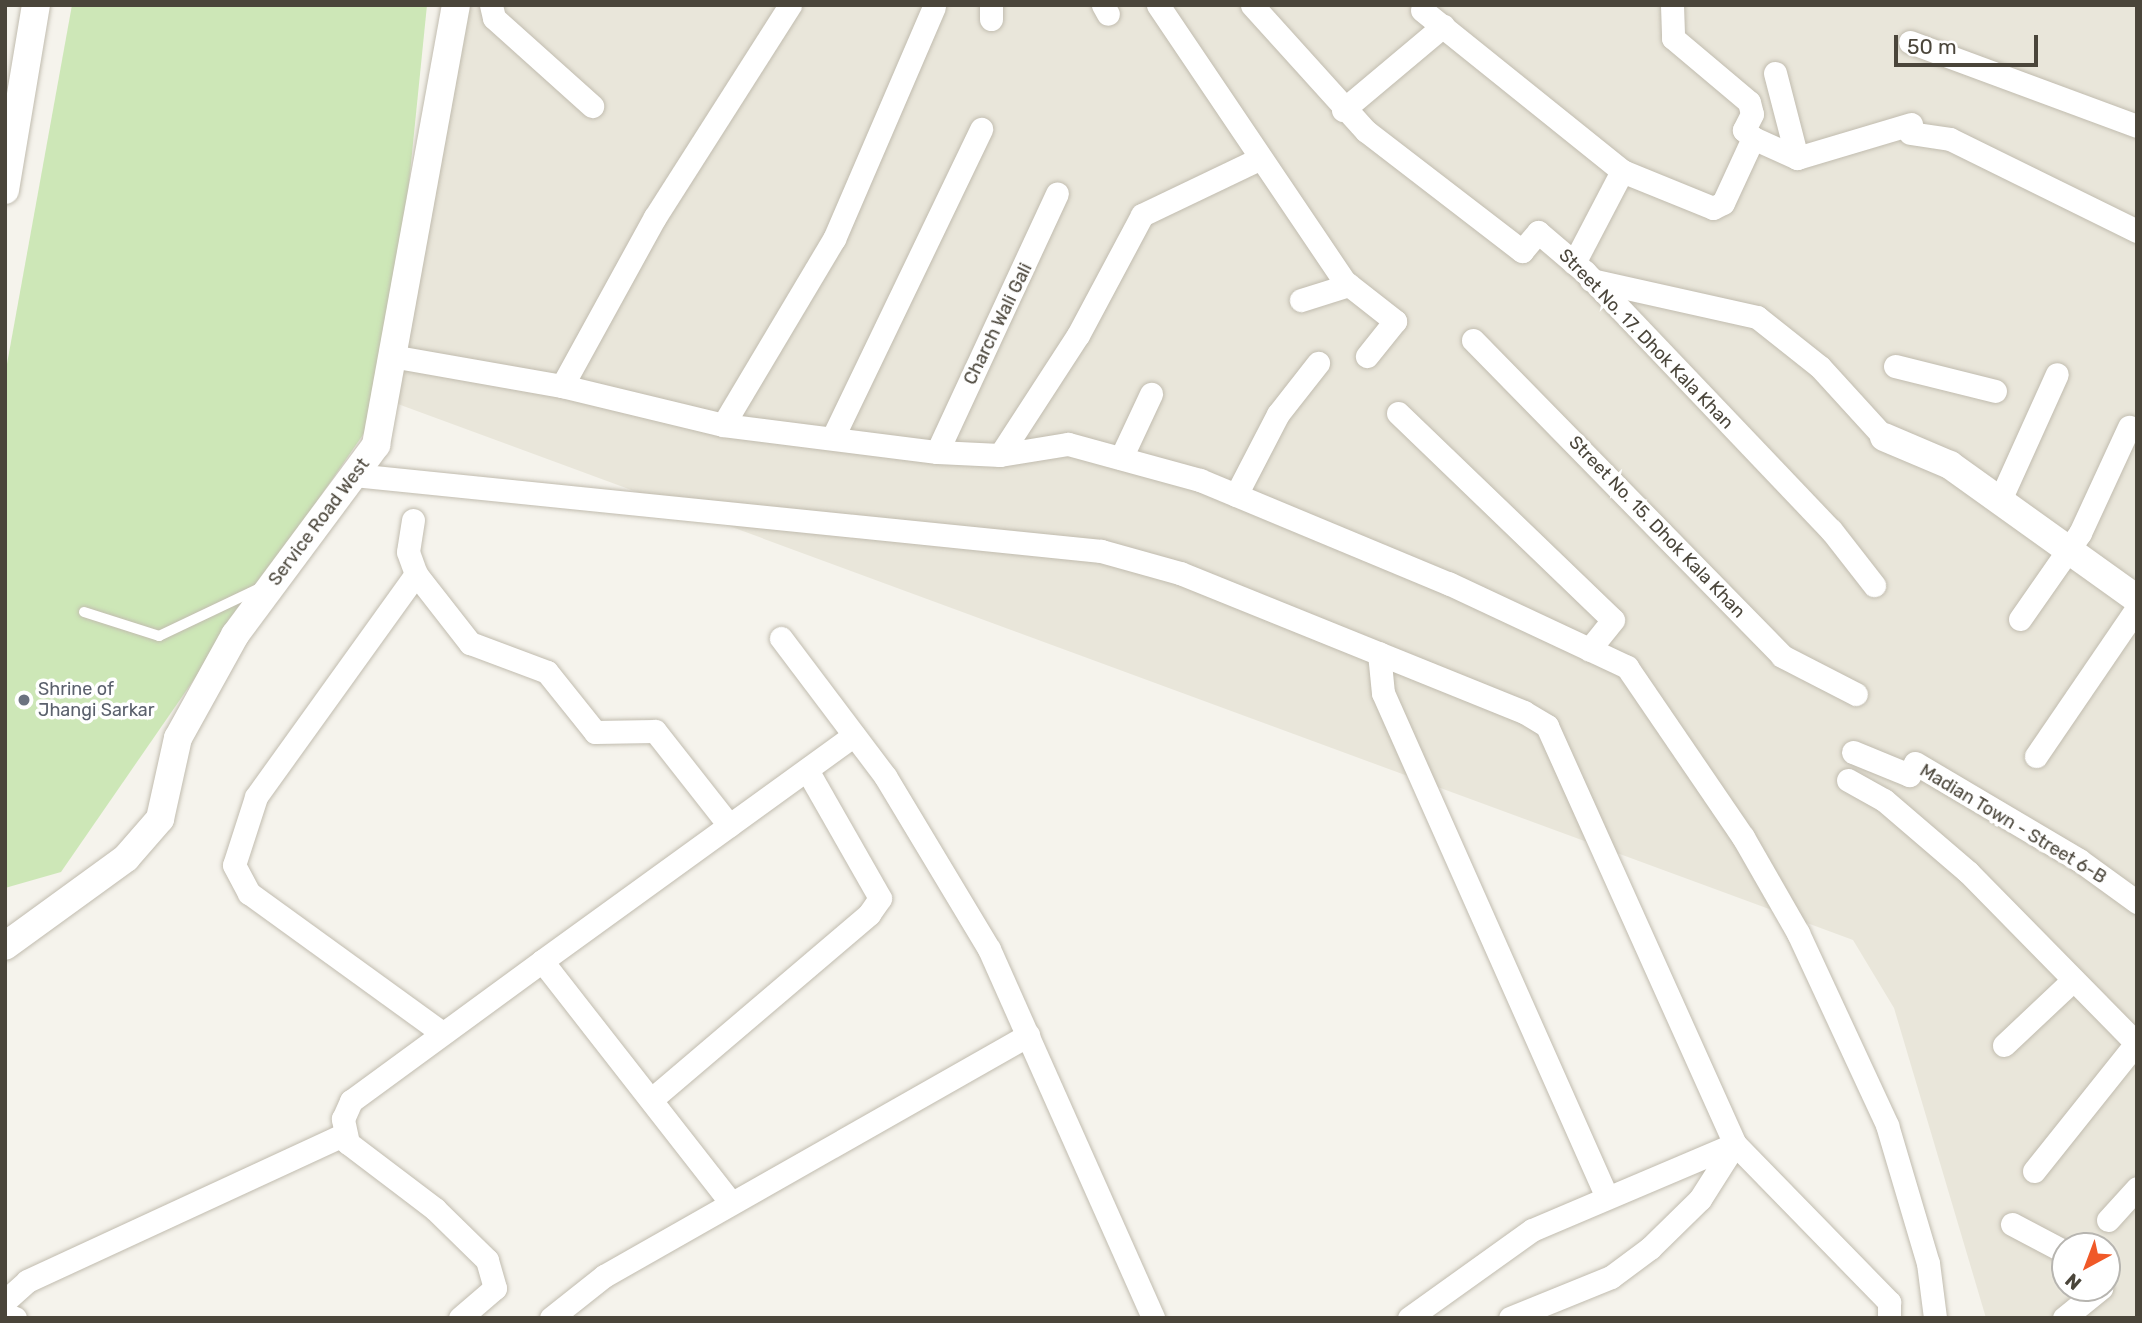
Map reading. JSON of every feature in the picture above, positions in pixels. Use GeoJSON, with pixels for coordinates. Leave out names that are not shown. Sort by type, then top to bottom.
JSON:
{"type":"FeatureCollection","features":[{"type":"Feature","properties":{"kind":"street"},"geometry":{"type":"LineString","coordinates":[[5,190],[36,5]]}},
{"type":"Feature","properties":{"kind":"street","name":"Service Road West"},"geometry":{"type":"LineString","coordinates":[[5,946],[126,858],[160,819],[178,738],[235,635],[376,445],[397,358],[456,5]]}},
{"type":"Feature","properties":{"kind":"street"},"geometry":{"type":"LineString","coordinates":[[491,5],[494,18],[592,106]]}},
{"type":"Feature","properties":{"kind":"street"},"geometry":{"type":"LineString","coordinates":[[562,386],[655,217],[790,5]]}},
{"type":"Feature","properties":{"kind":"street"},"geometry":{"type":"LineString","coordinates":[[1158,5],[1259,159],[1349,285],[1396,324],[1367,356]]}},
{"type":"Feature","properties":{"kind":"street","name":"Street No. 17. Dhok Kala Khan"},"geometry":{"type":"LineString","coordinates":[[1252,5],[1343,110],[1522,251],[1538,232],[1574,263],[1831,530],[1874,586]]}},
{"type":"Feature","properties":{"kind":"street"},"geometry":{"type":"LineString","coordinates":[[1672,5],[1672,38],[1749,102],[1752,114],[1744,130],[1753,138],[1797,158],[1911,129],[1950,139],[2137,231]]}},
{"type":"Feature","properties":{"kind":"street"},"geometry":{"type":"LineString","coordinates":[[723,425],[834,239],[934,7]]}},
{"type":"Feature","properties":{"kind":"street"},"geometry":{"type":"LineString","coordinates":[[1422,10],[1622,171],[1719,208],[1753,138]]}},
{"type":"Feature","properties":{"kind":"street"},"geometry":{"type":"LineString","coordinates":[[1343,110],[1443,26]]}},
{"type":"Feature","properties":{"kind":"street"},"geometry":{"type":"LineString","coordinates":[[1910,42],[2137,126]]}},
{"type":"Feature","properties":{"kind":"street"},"geometry":{"type":"LineString","coordinates":[[1774,74],[1797,158]]}},
{"type":"Feature","properties":{"kind":"street"},"geometry":{"type":"LineString","coordinates":[[833,437],[981,129]]}},
{"type":"Feature","properties":{"kind":"street"},"geometry":{"type":"LineString","coordinates":[[1000,455],[1078,335],[1142,215],[1259,159]]}},
{"type":"Feature","properties":{"kind":"street"},"geometry":{"type":"LineString","coordinates":[[1574,263],[1622,171]]}},
{"type":"Feature","properties":{"kind":"street","name":"Charch Wali Gali"},"geometry":{"type":"LineString","coordinates":[[937,452],[1057,194]]}},
{"type":"Feature","properties":{"kind":"street"},"geometry":{"type":"LineString","coordinates":[[1591,280],[1757,317],[1820,367],[1884,437],[1950,465],[2137,599]]}},
{"type":"Feature","properties":{"kind":"street"},"geometry":{"type":"LineString","coordinates":[[1301,300],[1349,285]]}},
{"type":"Feature","properties":{"kind":"street","name":"Street No. 15. Dhok Kala Khan"},"geometry":{"type":"LineString","coordinates":[[1473,340],[1782,656],[1856,694]]}},
{"type":"Feature","properties":{"kind":"street"},"geometry":{"type":"LineString","coordinates":[[397,358],[562,386],[723,425],[937,452],[1000,455],[1068,444],[1236,495],[1627,667],[1743,837],[1798,933],[1887,1125],[1928,1263],[1935,1318]]}},
{"type":"Feature","properties":{"kind":"street"},"geometry":{"type":"LineString","coordinates":[[1236,495],[1278,414],[1318,363]]}},
{"type":"Feature","properties":{"kind":"street"},"geometry":{"type":"LineString","coordinates":[[1895,366],[1995,391]]}},
{"type":"Feature","properties":{"kind":"street"},"geometry":{"type":"LineString","coordinates":[[2000,500],[2057,374]]}},
{"type":"Feature","properties":{"kind":"street"},"geometry":{"type":"LineString","coordinates":[[1121,458],[1152,394]]}},
{"type":"Feature","properties":{"kind":"street"},"geometry":{"type":"LineString","coordinates":[[1398,412],[1613,620],[1589,650]]}},
{"type":"Feature","properties":{"kind":"street"},"geometry":{"type":"LineString","coordinates":[[2020,619],[2070,549],[2129,427]]}},
{"type":"Feature","properties":{"kind":"street"},"geometry":{"type":"LineString","coordinates":[[354,475],[1101,551],[1180,573],[1379,653],[1546,726],[1735,1144],[1889,1302],[1889,1318]]}},
{"type":"Feature","properties":{"kind":"street"},"geometry":{"type":"LineString","coordinates":[[413,520],[408,552],[416,574],[470,643],[547,672],[595,732],[655,731],[665,739],[729,825]]}},
{"type":"Feature","properties":{"kind":"street"},"geometry":{"type":"LineString","coordinates":[[416,574],[256,797],[234,865],[249,893],[441,1032]]}},
{"type":"Feature","properties":{"kind":"street"},"geometry":{"type":"LineString","coordinates":[[2036,756],[2137,608]]}},
{"type":"Feature","properties":{"kind":"street"},"geometry":{"type":"LineString","coordinates":[[781,638],[854,736],[940,864],[1028,1035],[1153,1318]]}},
{"type":"Feature","properties":{"kind":"street"},"geometry":{"type":"LineString","coordinates":[[1379,653],[1383,694],[1606,1195]]}},
{"type":"Feature","properties":{"kind":"street"},"geometry":{"type":"LineString","coordinates":[[343,1135],[351,1101],[441,1032],[854,736]]}},
{"type":"Feature","properties":{"kind":"street","name":"Madian Town - Street 6-B"},"geometry":{"type":"LineString","coordinates":[[1853,752],[1909,775],[1915,763],[2079,860],[2137,902]]}},
{"type":"Feature","properties":{"kind":"street"},"geometry":{"type":"LineString","coordinates":[[653,1098],[869,914],[880,898],[807,770]]}},
{"type":"Feature","properties":{"kind":"street"},"geometry":{"type":"LineString","coordinates":[[1848,780],[1884,800],[1968,872],[2137,1043],[2034,1171]]}},
{"type":"Feature","properties":{"kind":"street"},"geometry":{"type":"LineString","coordinates":[[542,961],[653,1098],[732,1203]]}},
{"type":"Feature","properties":{"kind":"street"},"geometry":{"type":"LineString","coordinates":[[2004,1045],[2073,980]]}},
{"type":"Feature","properties":{"kind":"street"},"geometry":{"type":"LineString","coordinates":[[551,1318],[604,1276],[1028,1035]]}},
{"type":"Feature","properties":{"kind":"street"},"geometry":{"type":"LineString","coordinates":[[5,1301],[27,1281],[343,1135]]}},
{"type":"Feature","properties":{"kind":"street"},"geometry":{"type":"LineString","coordinates":[[343,1135],[487,1260],[495,1288],[460,1318]]}},
{"type":"Feature","properties":{"kind":"street"},"geometry":{"type":"LineString","coordinates":[[1409,1318],[1532,1230],[1606,1195],[1735,1144]]}},
{"type":"Feature","properties":{"kind":"street"},"geometry":{"type":"LineString","coordinates":[[1510,1318],[1611,1277],[1650,1248],[1700,1199],[1735,1144]]}},
{"type":"Feature","properties":{"kind":"street"},"geometry":{"type":"LineString","coordinates":[[2108,1220],[2137,1188]]}},
{"type":"Feature","properties":{"kind":"street"},"geometry":{"type":"LineString","coordinates":[[2012,1224],[2051,1245]]}},
{"type":"Feature","properties":{"kind":"street"},"geometry":{"type":"LineString","coordinates":[[2064,1318],[2084,1302]]}},
{"type":"Feature","properties":{"kind":"street"},"geometry":{"type":"LineString","coordinates":[[5,1314],[15,1318]]}},
{"type":"Feature","properties":{"kind":"lane"},"geometry":{"type":"LineString","coordinates":[[84,612],[159,636],[278,575]]}},
{"type":"Feature","properties":{"kind":"shaded area"},"geometry":{"type":"Polygon","coordinates":[[[449,5],[2137,5],[2137,1318],[1986,1318],[1894,1008],[1853,940],[387,400],[449,5]]]}},
{"type":"Feature","properties":{"kind":"green space"},"geometry":{"type":"Polygon","coordinates":[[[72,5],[427,5],[387,400],[61,872],[5,888],[5,375],[72,5]]]}},
{"type":"Feature","properties":{"kind":"place","name":"Shrine of Jhangi Sarkar"},"geometry":{"type":"Point","coordinates":[24,700]}}]}
